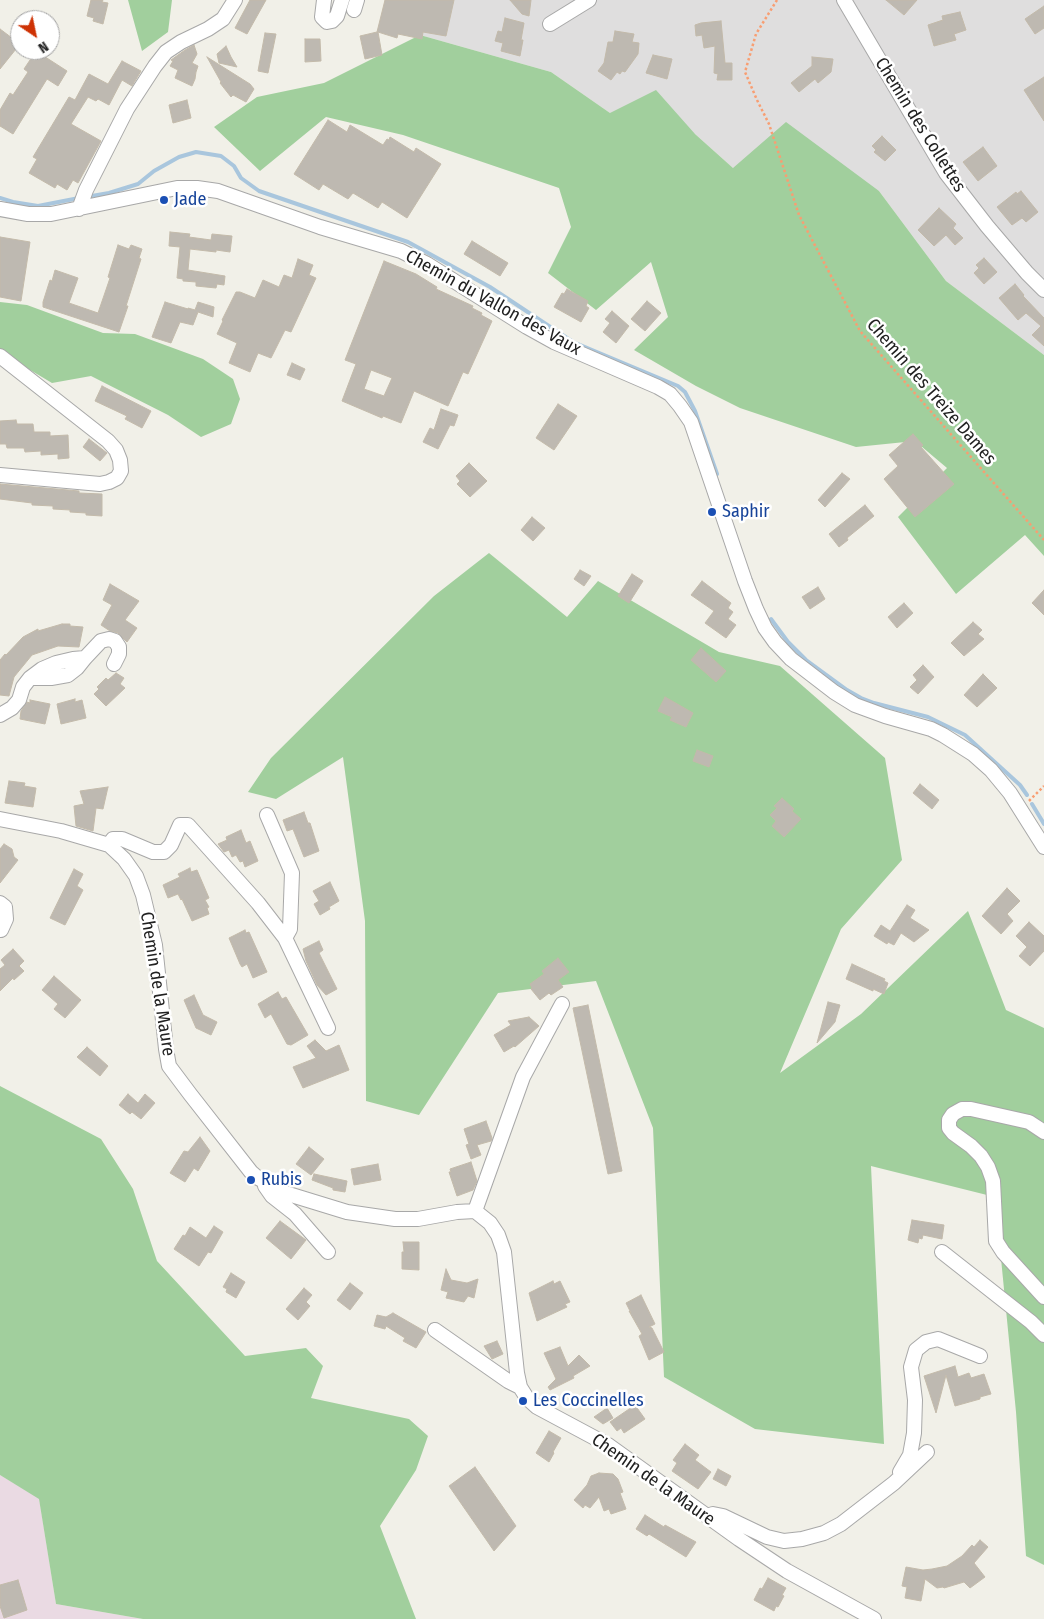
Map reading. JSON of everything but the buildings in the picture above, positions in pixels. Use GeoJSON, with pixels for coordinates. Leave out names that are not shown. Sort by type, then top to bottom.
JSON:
{"type":"FeatureCollection","features":[{"type":"Feature","properties":{"kind":"street"},"geometry":{"type":"LineString","coordinates":[[80,208],[86,190],[127,109],[155,66],[166,52],[223,19],[235,0]]}},
{"type":"Feature","properties":{"kind":"street"},"geometry":{"type":"LineString","coordinates":[[324,0],[322,17],[327,22],[332,21],[337,16],[342,0]]}},
{"type":"Feature","properties":{"kind":"street"},"geometry":{"type":"LineString","coordinates":[[550,24],[589,0]]}},
{"type":"Feature","properties":{"kind":"street","name":"Chemin des Collettes"},"geometry":{"type":"LineString","coordinates":[[844,0],[946,173],[987,226],[1044,290]]}},
{"type":"Feature","properties":{"kind":"street","name":"Chemin du Vallon des Vaux"},"geometry":{"type":"LineString","coordinates":[[0,209],[28,214],[51,214],[178,188],[218,191],[320,227],[401,251],[427,264],[554,342],[670,394],[691,422],[744,581],[765,628],[775,642],[808,672],[855,705],[931,729],[973,754],[991,770],[1019,806],[1044,847]]}},
{"type":"Feature","properties":{"kind":"street"},"geometry":{"type":"LineString","coordinates":[[0,356],[108,441],[116,450],[120,460],[121,471],[117,478],[100,484],[0,474]]}},
{"type":"Feature","properties":{"kind":"street"},"geometry":{"type":"LineString","coordinates":[[0,715],[12,708],[18,700],[23,687],[30,678],[42,669],[56,663],[84,658],[100,642],[109,639],[115,641],[119,647],[120,654],[114,664]]}},
{"type":"Feature","properties":{"kind":"street"},"geometry":{"type":"LineString","coordinates":[[267,815],[292,873],[290,929],[284,938]]}},
{"type":"Feature","properties":{"kind":"street","name":"Chemin de la Maure"},"geometry":{"type":"LineString","coordinates":[[0,819],[61,831],[109,845],[128,864],[136,876],[143,895],[155,945],[169,1066],[251,1172],[264,1183],[285,1193],[347,1212],[395,1219],[418,1219],[457,1212],[475,1211]]}},
{"type":"Feature","properties":{"kind":"street","name":"Chemin de la Maure"},"geometry":{"type":"LineString","coordinates":[[109,845],[113,839],[122,839],[153,852],[164,852],[171,845],[180,825],[188,825],[258,903],[284,938],[328,1028]]}},
{"type":"Feature","properties":{"kind":"street"},"geometry":{"type":"LineString","coordinates":[[0,903],[5,907],[6,919],[1,930]]}},
{"type":"Feature","properties":{"kind":"street"},"geometry":{"type":"LineString","coordinates":[[520,1387],[504,1252],[498,1235],[490,1222],[475,1211],[523,1077],[562,1004]]}},
{"type":"Feature","properties":{"kind":"street"},"geometry":{"type":"LineString","coordinates":[[1044,1132],[1029,1122],[971,1109],[962,1109],[953,1114],[949,1120],[949,1128],[953,1133],[971,1146],[988,1167],[992,1180],[996,1240],[1003,1252],[1044,1297]]}},
{"type":"Feature","properties":{"kind":"street"},"geometry":{"type":"LineString","coordinates":[[264,1183],[272,1196],[295,1214],[328,1252]]}},
{"type":"Feature","properties":{"kind":"street"},"geometry":{"type":"LineString","coordinates":[[942,1252],[1031,1322],[1044,1335]]}},
{"type":"Feature","properties":{"kind":"street"},"geometry":{"type":"LineString","coordinates":[[435,1330],[508,1381],[520,1387]]}},
{"type":"Feature","properties":{"kind":"street"},"geometry":{"type":"LineString","coordinates":[[894,1483],[910,1455],[914,1433],[915,1400],[911,1367],[916,1350],[926,1342],[938,1339],[980,1356]]}},
{"type":"Feature","properties":{"kind":"street","name":"Chemin de la Maure"},"geometry":{"type":"LineString","coordinates":[[520,1387],[527,1398],[537,1407],[608,1445],[787,1572],[868,1617]]}},
{"type":"Feature","properties":{"kind":"street"},"geometry":{"type":"LineString","coordinates":[[707,1516],[712,1514],[723,1516],[768,1537],[784,1541],[802,1539],[824,1533],[842,1524],[894,1483],[927,1452]]}},
{"type":"Feature","properties":{"kind":"path","name":"Chemin des Treize Dames"},"geometry":{"type":"LineString","coordinates":[[777,0],[756,34],[745,72],[769,124],[799,215],[860,331],[1044,540]]}},
{"type":"Feature","properties":{"kind":"path"},"geometry":{"type":"LineString","coordinates":[[1019,806],[1032,798],[1044,786]]}},
{"type":"Feature","properties":{"kind":"shaded area"},"geometry":{"type":"Polygon","coordinates":[[[444,0],[1044,0],[1044,355],[946,281],[879,191],[733,168],[695,134],[610,113],[551,72],[420,35],[444,0]]]}},
{"type":"Feature","properties":{"kind":"shaded area"},"geometry":{"type":"Polygon","coordinates":[[[0,1475],[39,1498],[56,1604],[143,1619],[0,1619],[0,1475]]]}},
{"type":"Feature","properties":{"kind":"green space"},"geometry":{"type":"Polygon","coordinates":[[[128,0],[172,0],[168,32],[142,51],[128,0]]]}},
{"type":"Feature","properties":{"kind":"green space"},"geometry":{"type":"Polygon","coordinates":[[[420,35],[551,72],[610,113],[656,90],[695,134],[733,168],[786,122],[879,191],[946,281],[1044,355],[1044,556],[1025,535],[956,594],[898,517],[947,468],[915,441],[856,447],[740,408],[696,386],[634,350],[668,317],[651,262],[596,310],[548,273],[571,227],[559,188],[403,135],[326,117],[260,171],[214,127],[257,97],[324,83],[420,35]]]}},
{"type":"Feature","properties":{"kind":"green space"},"geometry":{"type":"Polygon","coordinates":[[[0,302],[27,305],[103,333],[135,334],[203,359],[233,379],[240,399],[231,424],[201,437],[168,415],[91,376],[52,383],[0,352],[0,302]]]}},
{"type":"Feature","properties":{"kind":"green space"},"geometry":{"type":"Polygon","coordinates":[[[489,553],[567,617],[598,581],[719,652],[780,666],[885,758],[902,860],[841,929],[780,1073],[861,1014],[968,911],[1006,1010],[1044,1028],[1044,1565],[1026,1556],[1016,1412],[995,1197],[871,1166],[884,1444],[755,1429],[664,1377],[653,1128],[596,981],[498,993],[419,1115],[366,1101],[365,921],[343,757],[276,799],[248,792],[271,758],[434,596],[489,553]]]}},
{"type":"Feature","properties":{"kind":"green space"},"geometry":{"type":"Polygon","coordinates":[[[0,1086],[101,1139],[133,1189],[157,1261],[245,1356],[306,1348],[323,1366],[311,1398],[409,1419],[428,1436],[416,1470],[380,1526],[416,1619],[143,1619],[56,1604],[39,1499],[0,1475],[0,1086]]]}},
{"type":"Feature","properties":{"kind":"waterway"},"geometry":{"type":"LineString","coordinates":[[86,197],[109,193],[138,184],[154,171],[179,157],[196,152],[221,156],[234,166],[241,178],[259,191],[408,242],[490,287],[573,342],[678,386],[685,392],[695,411],[717,474]]}},
{"type":"Feature","properties":{"kind":"waterway"},"geometry":{"type":"LineString","coordinates":[[0,198],[38,206],[79,198]]}},
{"type":"Feature","properties":{"kind":"waterway"},"geometry":{"type":"LineString","coordinates":[[771,619],[788,642],[806,660],[847,690],[874,703],[928,717],[965,735],[1020,785],[1027,795]]}},
{"type":"Feature","properties":{"kind":"waterway"},"geometry":{"type":"LineString","coordinates":[[1032,804],[1044,824]]}},
{"type":"Feature","properties":{"kind":"place","name":"Jade"},"geometry":{"type":"Point","coordinates":[164,200]}},
{"type":"Feature","properties":{"kind":"place","name":"Saphir"},"geometry":{"type":"Point","coordinates":[712,512]}},
{"type":"Feature","properties":{"kind":"place","name":"Rubis"},"geometry":{"type":"Point","coordinates":[251,1180]}},
{"type":"Feature","properties":{"kind":"place","name":"Les Coccinelles"},"geometry":{"type":"Point","coordinates":[523,1401]}}]}
